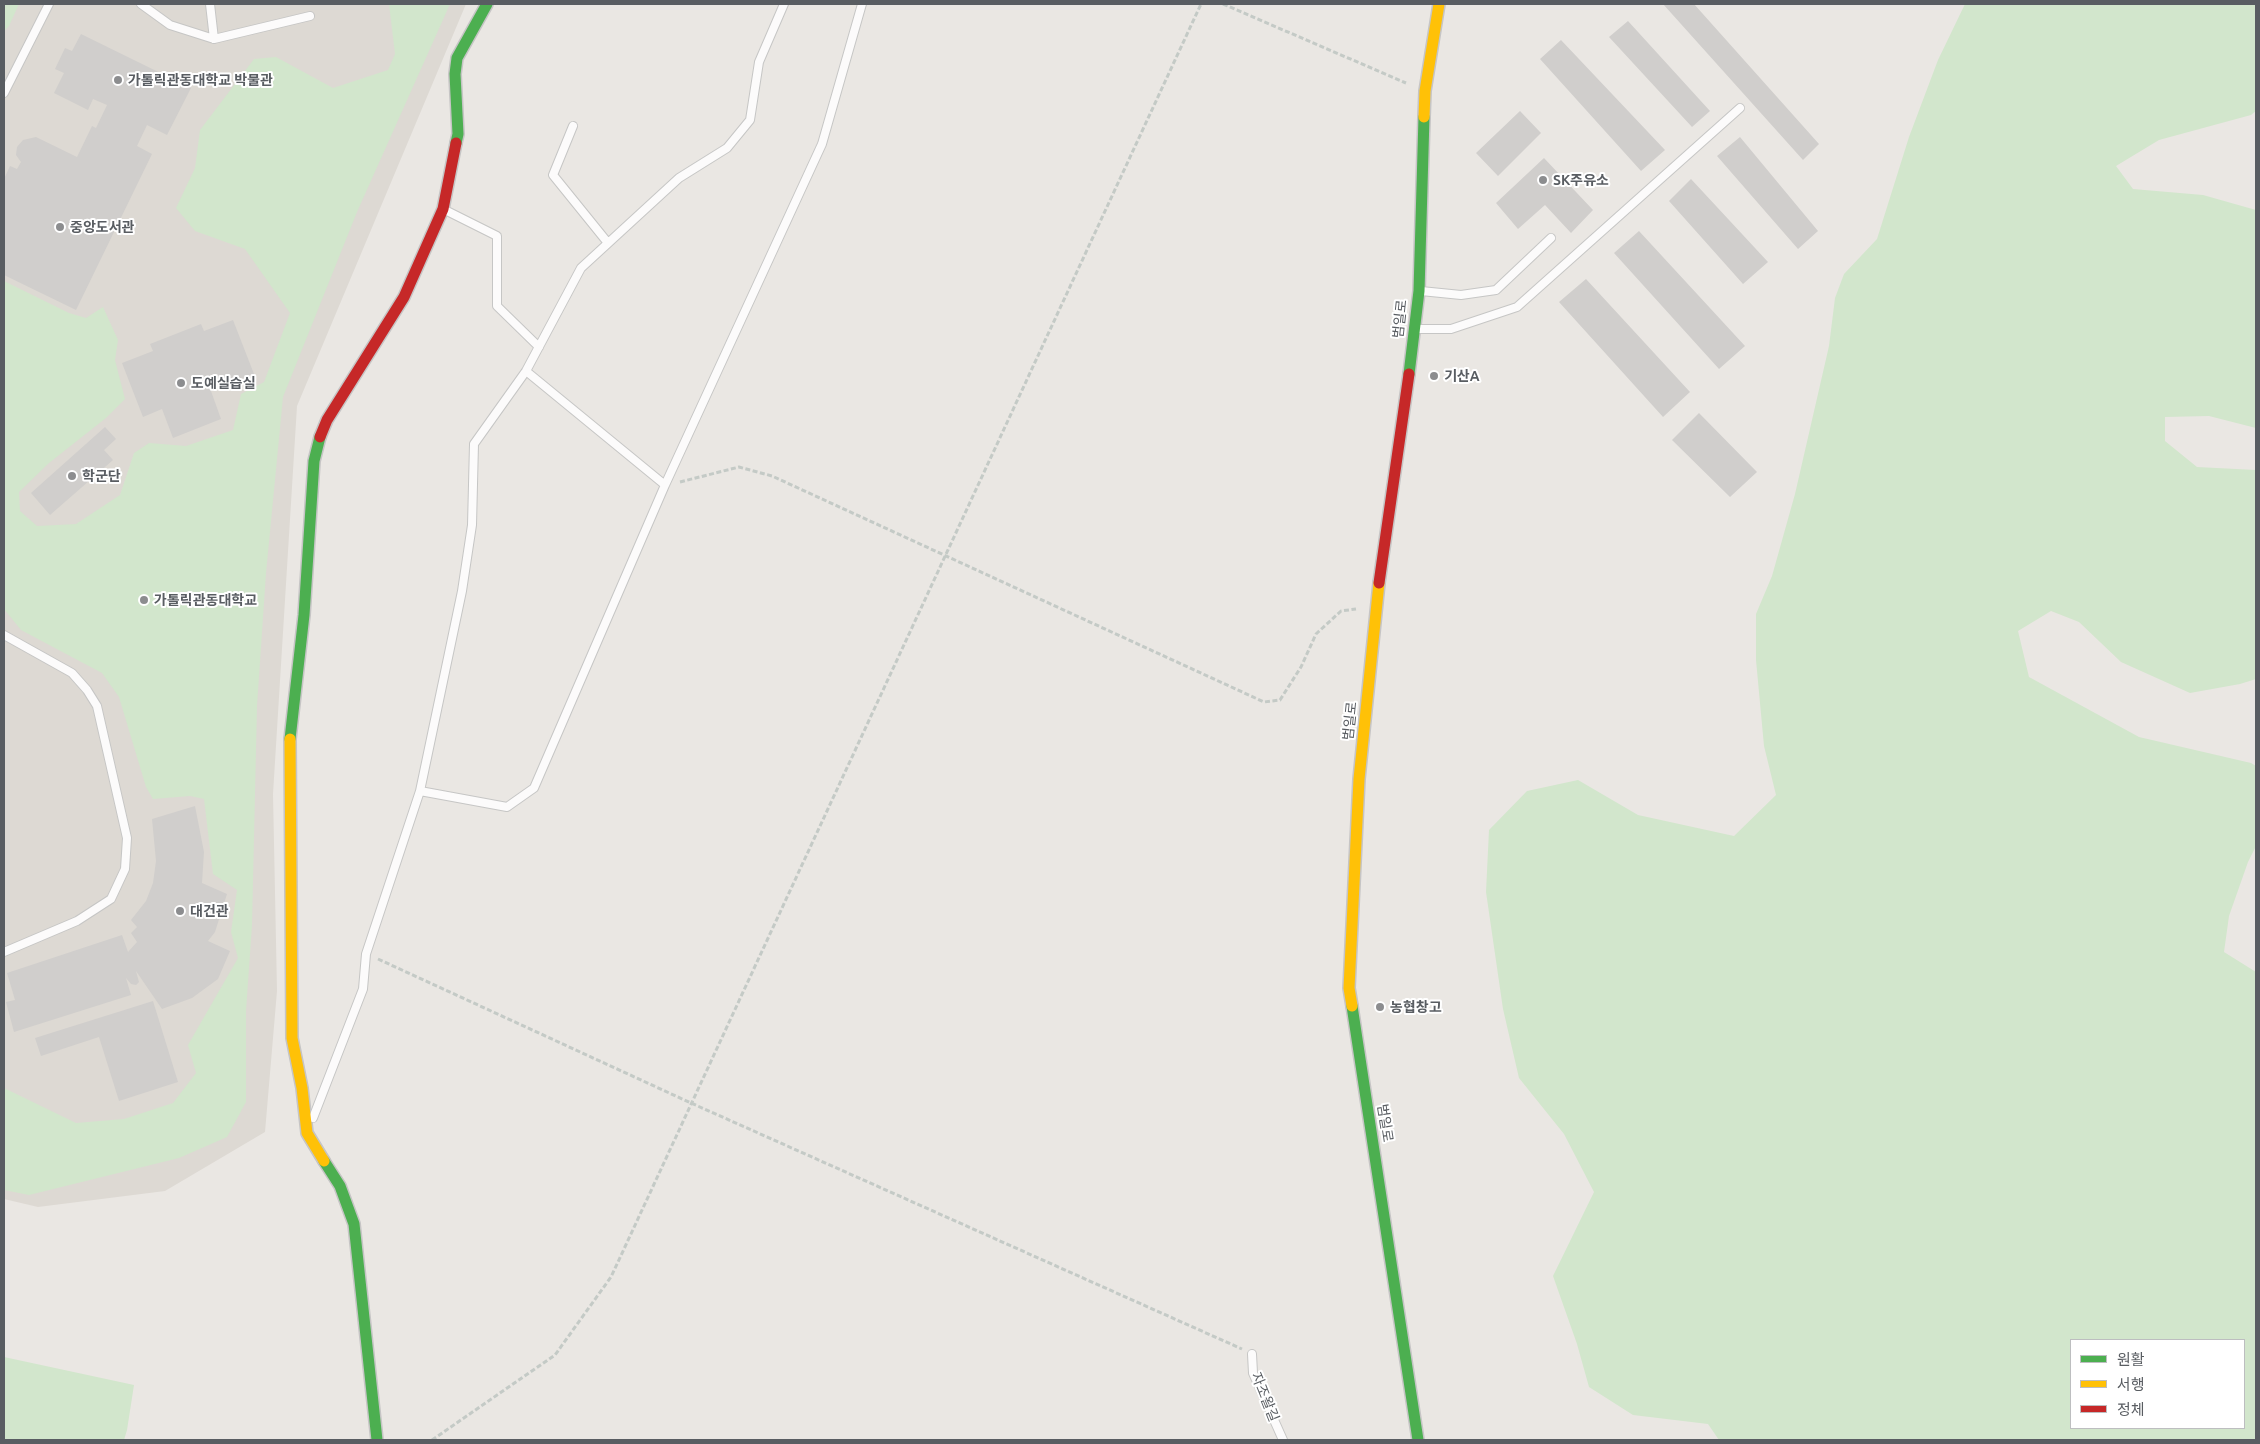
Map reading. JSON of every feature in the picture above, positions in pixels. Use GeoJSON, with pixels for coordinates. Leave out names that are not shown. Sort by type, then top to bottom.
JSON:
{"type":"FeatureCollection","features":[{"type":"Feature","properties":{"kind":"street"},"geometry":{"type":"LineString","coordinates":[[377,1440],[354,1224],[340,1186],[307,1133],[302,1088],[292,1038],[289,752],[304,615],[314,461],[317,443],[327,420],[404,297],[444,209],[458,134],[455,74],[457,58],[487,4]]}},
{"type":"Feature","properties":{"kind":"street","name":"범일로"},"geometry":{"type":"LineString","coordinates":[[1418,1440],[1349,988],[1359,779],[1376,606],[1419,291],[1425,91],[1440,4]]}},
{"type":"Feature","properties":{"kind":"lane"},"geometry":{"type":"LineString","coordinates":[[4,93],[49,4]]}},
{"type":"Feature","properties":{"kind":"lane"},"geometry":{"type":"LineString","coordinates":[[141,4],[170,25],[214,39],[310,16]]}},
{"type":"Feature","properties":{"kind":"lane"},"geometry":{"type":"LineString","coordinates":[[210,4],[214,39]]}},
{"type":"Feature","properties":{"kind":"lane"},"geometry":{"type":"LineString","coordinates":[[307,1133],[363,989],[366,954],[420,792],[462,590],[472,525],[474,444],[526,371],[581,268],[679,178],[727,148],[750,120],[759,62],[784,4]]}},
{"type":"Feature","properties":{"kind":"lane"},"geometry":{"type":"LineString","coordinates":[[420,792],[507,807],[534,788],[665,485],[822,144],[862,4]]}},
{"type":"Feature","properties":{"kind":"lane"},"geometry":{"type":"LineString","coordinates":[[1415,329],[1451,329],[1517,307],[1740,108]]}},
{"type":"Feature","properties":{"kind":"lane"},"geometry":{"type":"LineString","coordinates":[[573,126],[553,175],[608,243]]}},
{"type":"Feature","properties":{"kind":"lane"},"geometry":{"type":"LineString","coordinates":[[444,209],[497,236],[497,306],[539,347]]}},
{"type":"Feature","properties":{"kind":"lane"},"geometry":{"type":"LineString","coordinates":[[1419,291],[1461,296],[1496,290],[1551,238]]}},
{"type":"Feature","properties":{"kind":"lane"},"geometry":{"type":"LineString","coordinates":[[526,371],[665,485]]}},
{"type":"Feature","properties":{"kind":"lane"},"geometry":{"type":"LineString","coordinates":[[4,635],[72,674],[87,690],[97,706],[127,838],[125,869],[111,898],[77,921],[4,952]]}},
{"type":"Feature","properties":{"kind":"lane","name":"자조왈길"},"geometry":{"type":"LineString","coordinates":[[1252,1354],[1253,1373],[1283,1440]]}},
{"type":"Feature","properties":{"kind":"path"},"geometry":{"type":"LineString","coordinates":[[432,1440],[555,1354],[611,1277],[1201,4]]}},
{"type":"Feature","properties":{"kind":"path"},"geometry":{"type":"LineString","coordinates":[[1223,4],[1425,91]]}},
{"type":"Feature","properties":{"kind":"path"},"geometry":{"type":"LineString","coordinates":[[665,485],[739,467],[772,476],[946,554],[1264,702],[1280,700],[1301,667],[1316,634],[1341,611],[1376,606]]}},
{"type":"Feature","properties":{"kind":"path"},"geometry":{"type":"LineString","coordinates":[[366,954],[691,1103],[1252,1354]]}},
{"type":"Feature","properties":{"kind":"shaded area","name":"가톨릭관동대학교"},"geometry":{"type":"Polygon","coordinates":[[[4,4],[466,4],[297,406],[273,794],[277,991],[265,1132],[165,1191],[38,1207],[4,1199],[4,4]]]}},
{"type":"Feature","properties":{"kind":"green space"},"geometry":{"type":"Polygon","coordinates":[[[4,4],[19,4],[9,26],[4,31],[4,4]]]}},
{"type":"Feature","properties":{"kind":"green space"},"geometry":{"type":"Polygon","coordinates":[[[389,4],[450,4],[357,212],[283,397],[266,573],[257,706],[252,925],[246,1011],[246,1102],[227,1137],[179,1158],[29,1195],[4,1190],[4,1088],[76,1123],[124,1119],[173,1103],[196,1073],[188,1045],[238,958],[231,932],[237,890],[213,874],[204,799],[190,796],[153,799],[146,787],[119,697],[102,673],[21,630],[4,609],[4,281],[69,313],[86,318],[103,307],[118,340],[115,360],[125,399],[106,418],[49,463],[19,492],[20,511],[37,526],[76,524],[120,495],[134,453],[149,443],[186,446],[233,430],[241,394],[264,382],[290,313],[245,249],[195,231],[176,208],[195,168],[200,130],[254,59],[276,57],[333,88],[388,70],[395,54],[389,4]]]}},
{"type":"Feature","properties":{"kind":"green space"},"geometry":{"type":"Polygon","coordinates":[[[1965,4],[2256,4],[2256,111],[2251,115],[2159,140],[2116,166],[2133,189],[2203,195],[2256,210],[2256,428],[2209,416],[2165,417],[2165,441],[2197,467],[2256,470],[2256,679],[2240,684],[2190,693],[2121,662],[2079,622],[2051,611],[2018,631],[2029,677],[2139,737],[2251,763],[2256,766],[2256,846],[2248,862],[2229,916],[2224,952],[2256,972],[2256,1440],[1719,1440],[1708,1424],[1633,1415],[1589,1387],[1577,1344],[1553,1276],[1594,1192],[1564,1134],[1519,1078],[1503,1009],[1486,892],[1489,830],[1527,791],[1578,780],[1638,815],[1734,836],[1776,795],[1764,746],[1756,660],[1756,614],[1772,576],[1795,494],[1829,346],[1835,298],[1844,274],[1877,239],[1909,137],[1938,60],[1965,4]]]}},
{"type":"Feature","properties":{"kind":"green space"},"geometry":{"type":"Polygon","coordinates":[[[4,1357],[134,1385],[124,1440],[4,1440],[4,1357]]]}},
{"type":"Feature","properties":{"kind":"building"},"geometry":{"type":"Polygon","coordinates":[[[1663,4],[1694,4],[1819,144],[1803,160],[1663,4]]]}},
{"type":"Feature","properties":{"kind":"building"},"geometry":{"type":"Polygon","coordinates":[[[1628,21],[1710,111],[1692,127],[1609,37],[1628,21]]]}},
{"type":"Feature","properties":{"kind":"building","name":"중앙도서관"},"geometry":{"type":"Polygon","coordinates":[[[81,34],[191,88],[167,135],[147,125],[137,146],[152,154],[76,310],[4,275],[4,179],[10,166],[17,169],[21,162],[16,155],[17,147],[23,140],[36,137],[77,157],[92,126],[96,128],[107,105],[93,99],[88,110],[54,93],[64,73],[55,69],[65,48],[72,51],[81,34]]]}},
{"type":"Feature","properties":{"kind":"building"},"geometry":{"type":"Polygon","coordinates":[[[1561,40],[1665,150],[1641,171],[1540,59],[1561,40]]]}},
{"type":"Feature","properties":{"kind":"building"},"geometry":{"type":"Polygon","coordinates":[[[1520,111],[1541,133],[1498,176],[1476,153],[1520,111]]]}},
{"type":"Feature","properties":{"kind":"building"},"geometry":{"type":"Polygon","coordinates":[[[1740,137],[1818,231],[1798,249],[1717,156],[1740,137]]]}},
{"type":"Feature","properties":{"kind":"building","name":"SK주유소"},"geometry":{"type":"Polygon","coordinates":[[[1544,158],[1593,210],[1571,233],[1545,205],[1518,229],[1496,203],[1544,158]]]}},
{"type":"Feature","properties":{"kind":"building"},"geometry":{"type":"Polygon","coordinates":[[[1691,179],[1768,262],[1743,284],[1669,201],[1691,179]]]}},
{"type":"Feature","properties":{"kind":"building"},"geometry":{"type":"Polygon","coordinates":[[[1639,231],[1745,346],[1719,369],[1614,253],[1639,231]]]}},
{"type":"Feature","properties":{"kind":"building"},"geometry":{"type":"Polygon","coordinates":[[[1586,279],[1690,392],[1663,417],[1559,302],[1586,279]]]}},
{"type":"Feature","properties":{"kind":"building","name":"도예실습실"},"geometry":{"type":"Polygon","coordinates":[[[233,320],[254,374],[211,391],[221,419],[173,438],[162,409],[143,417],[122,363],[153,351],[150,344],[201,324],[204,331],[233,320]]]}},
{"type":"Feature","properties":{"kind":"building"},"geometry":{"type":"Polygon","coordinates":[[[1699,413],[1757,472],[1730,497],[1672,440],[1699,413]]]}},
{"type":"Feature","properties":{"kind":"building","name":"학군단"},"geometry":{"type":"Polygon","coordinates":[[[105,427],[116,439],[104,450],[113,460],[50,515],[31,493],[105,427]]]}},
{"type":"Feature","properties":{"kind":"building","name":"대건관"},"geometry":{"type":"Polygon","coordinates":[[[195,806],[204,852],[202,883],[227,894],[215,932],[208,941],[230,951],[218,979],[192,998],[162,1009],[136,971],[139,982],[136,985],[131,984],[126,978],[131,995],[14,1032],[6,1002],[15,1000],[7,973],[122,935],[128,952],[137,942],[131,933],[137,927],[131,920],[146,901],[153,883],[156,861],[152,819],[195,806]]]}},
{"type":"Feature","properties":{"kind":"building"},"geometry":{"type":"Polygon","coordinates":[[[153,1001],[178,1082],[119,1101],[99,1037],[41,1056],[35,1038],[153,1001]]]}},
{"type":"Feature","properties":{"kind":"traffic: fast"},"geometry":{"type":"LineString","coordinates":[[456,143],[458,134],[455,74],[457,58],[487,4]]}},
{"type":"Feature","properties":{"kind":"traffic: fast"},"geometry":{"type":"LineString","coordinates":[[1409,374],[1419,291],[1424,117]]}},
{"type":"Feature","properties":{"kind":"traffic: fast"},"geometry":{"type":"LineString","coordinates":[[290,739],[304,615],[314,461],[320,437]]}},
{"type":"Feature","properties":{"kind":"traffic: fast"},"geometry":{"type":"LineString","coordinates":[[1352,1006],[1418,1440]]}},
{"type":"Feature","properties":{"kind":"traffic: fast"},"geometry":{"type":"LineString","coordinates":[[324,1161],[340,1186],[354,1224],[377,1440]]}},
{"type":"Feature","properties":{"kind":"traffic: slow"},"geometry":{"type":"LineString","coordinates":[[1424,117],[1425,91],[1439,4]]}},
{"type":"Feature","properties":{"kind":"traffic: slow"},"geometry":{"type":"LineString","coordinates":[[1352,1006],[1349,988],[1359,779],[1379,583]]}},
{"type":"Feature","properties":{"kind":"traffic: slow"},"geometry":{"type":"LineString","coordinates":[[290,739],[292,1038],[302,1088],[307,1133],[324,1161]]}},
{"type":"Feature","properties":{"kind":"traffic: jam"},"geometry":{"type":"LineString","coordinates":[[320,437],[327,420],[404,297],[443,209],[456,143]]}},
{"type":"Feature","properties":{"kind":"traffic: jam"},"geometry":{"type":"LineString","coordinates":[[1379,583],[1409,374]]}},
{"type":"Feature","properties":{"kind":"place","name":"가톨릭관동대학교 박물관"},"geometry":{"type":"Point","coordinates":[118,80]}},
{"type":"Feature","properties":{"kind":"place","name":"SK주유소"},"geometry":{"type":"Point","coordinates":[1543,180]}},
{"type":"Feature","properties":{"kind":"place","name":"중앙도서관"},"geometry":{"type":"Point","coordinates":[60,227]}},
{"type":"Feature","properties":{"kind":"place","name":"기산A"},"geometry":{"type":"Point","coordinates":[1434,376]}},
{"type":"Feature","properties":{"kind":"place","name":"도예실습실"},"geometry":{"type":"Point","coordinates":[181,383]}},
{"type":"Feature","properties":{"kind":"place","name":"학군단"},"geometry":{"type":"Point","coordinates":[72,476]}},
{"type":"Feature","properties":{"kind":"place","name":"가톨릭관동대학교"},"geometry":{"type":"Point","coordinates":[144,600]}},
{"type":"Feature","properties":{"kind":"place","name":"대건관"},"geometry":{"type":"Point","coordinates":[180,911]}},
{"type":"Feature","properties":{"kind":"place","name":"농협창고"},"geometry":{"type":"Point","coordinates":[1380,1007]}}]}
